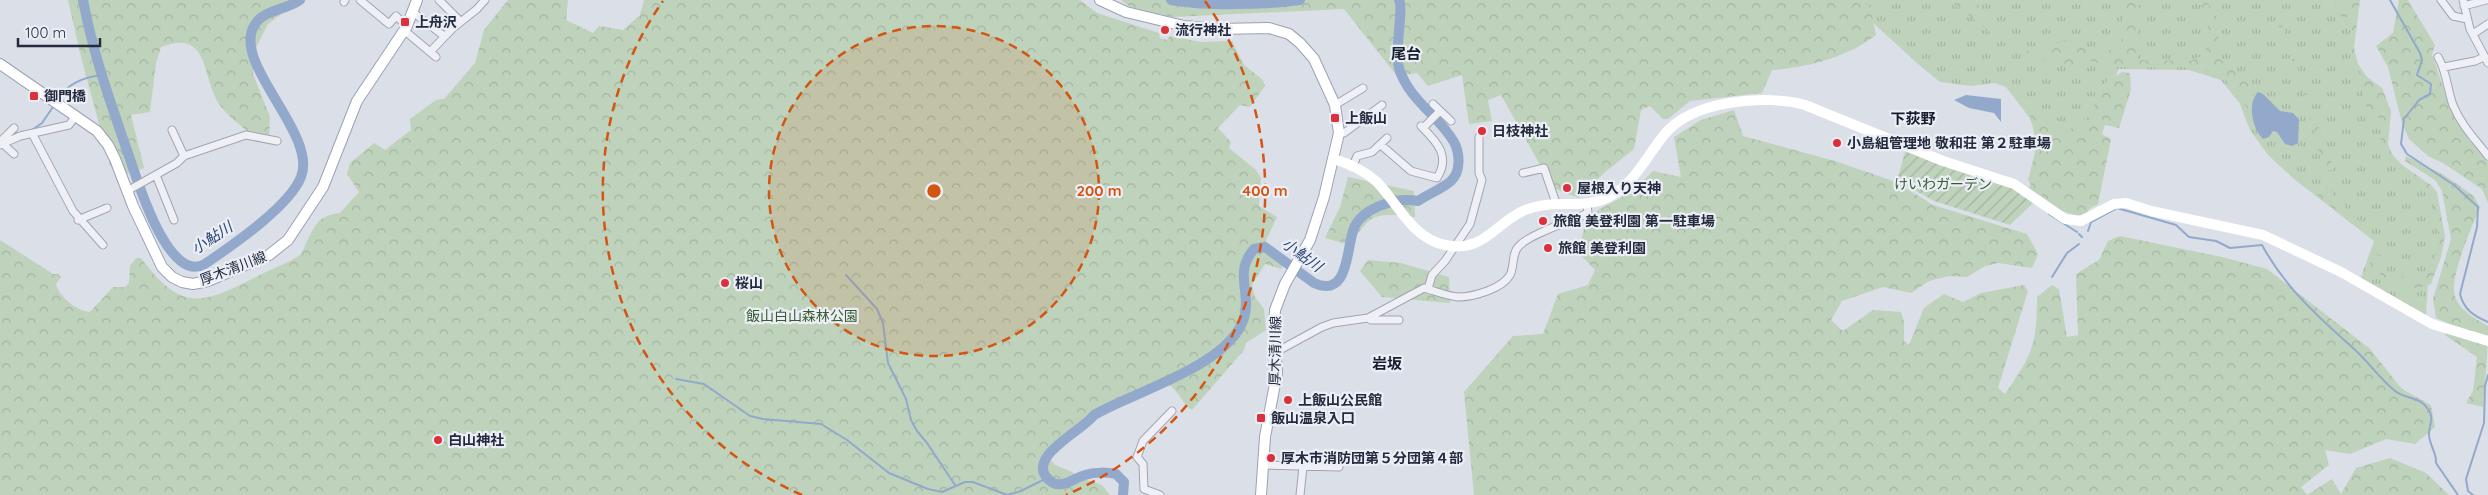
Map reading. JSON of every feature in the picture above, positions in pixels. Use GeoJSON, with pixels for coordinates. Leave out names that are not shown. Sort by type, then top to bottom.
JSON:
{"type":"FeatureCollection","features":[{"type":"Feature","properties":{"kind":"main road","name":"厚木清川線"},"geometry":{"type":"LineString","coordinates":[[0,64],[97,131],[108,145],[131,189],[162,267],[172,277],[182,282],[193,284],[208,281],[269,255],[288,240],[323,187],[357,101],[406,28],[414,13],[417,0]]}},
{"type":"Feature","properties":{"kind":"main road"},"geometry":{"type":"LineString","coordinates":[[1100,0],[1126,12],[1184,26],[1219,29],[1269,28],[1288,34],[1300,43],[1314,59],[1335,105],[1339,130]]}},
{"type":"Feature","properties":{"kind":"main road"},"geometry":{"type":"LineString","coordinates":[[1334,159],[1354,160],[1387,194],[1425,238],[1435,243],[1455,246],[1474,244],[1486,238],[1524,210],[1556,203],[1587,204],[1603,200],[1621,190],[1668,130],[1688,116],[1711,107],[1742,101],[1781,100],[1805,105],[1943,161],[2014,184],[2065,220],[2081,221],[2114,204],[2126,203],[2152,211],[2263,235],[2341,272],[2432,324],[2488,341]]}},
{"type":"Feature","properties":{"kind":"main road","name":"厚木清川線"},"geometry":{"type":"LineString","coordinates":[[1261,495],[1265,437],[1277,373],[1274,330],[1276,310],[1288,279],[1314,227],[1334,159],[1339,130]]}},
{"type":"Feature","properties":{"kind":"street"},"geometry":{"type":"LineString","coordinates":[[360,0],[389,24],[396,16],[433,54],[444,36],[482,2]]}},
{"type":"Feature","properties":{"kind":"street"},"geometry":{"type":"LineString","coordinates":[[440,0],[460,21]]}},
{"type":"Feature","properties":{"kind":"street"},"geometry":{"type":"LineString","coordinates":[[2441,0],[2453,16],[2467,19]]}},
{"type":"Feature","properties":{"kind":"street"},"geometry":{"type":"LineString","coordinates":[[2444,67],[2486,60],[2473,34],[2463,3],[2486,0]]}},
{"type":"Feature","properties":{"kind":"street"},"geometry":{"type":"LineString","coordinates":[[414,13],[444,36]]}},
{"type":"Feature","properties":{"kind":"street"},"geometry":{"type":"LineString","coordinates":[[2473,34],[2488,24]]}},
{"type":"Feature","properties":{"kind":"street"},"geometry":{"type":"LineString","coordinates":[[2438,57],[2444,67],[2454,108],[2468,133],[2488,156]]}},
{"type":"Feature","properties":{"kind":"street"},"geometry":{"type":"LineString","coordinates":[[1335,105],[1363,88]]}},
{"type":"Feature","properties":{"kind":"street"},"geometry":{"type":"LineString","coordinates":[[1433,104],[1451,121]]}},
{"type":"Feature","properties":{"kind":"street"},"geometry":{"type":"LineString","coordinates":[[1339,130],[1344,133],[1382,105]]}},
{"type":"Feature","properties":{"kind":"street"},"geometry":{"type":"LineString","coordinates":[[1381,145],[1411,171],[1437,178],[1444,160],[1442,152],[1423,127],[1439,111]]}},
{"type":"Feature","properties":{"kind":"street"},"geometry":{"type":"LineString","coordinates":[[1,144],[20,136],[33,135],[69,125],[75,117]]}},
{"type":"Feature","properties":{"kind":"street"},"geometry":{"type":"LineString","coordinates":[[1,144],[14,128]]}},
{"type":"Feature","properties":{"kind":"street"},"geometry":{"type":"LineString","coordinates":[[172,130],[184,156]]}},
{"type":"Feature","properties":{"kind":"street"},"geometry":{"type":"LineString","coordinates":[[131,189],[177,163],[184,156],[246,134],[277,141]]}},
{"type":"Feature","properties":{"kind":"street"},"geometry":{"type":"LineString","coordinates":[[33,135],[78,220],[103,245]]}},
{"type":"Feature","properties":{"kind":"street"},"geometry":{"type":"LineString","coordinates":[[1428,289],[1432,275],[1445,261],[1470,224],[1482,180],[1479,173],[1479,137]]}},
{"type":"Feature","properties":{"kind":"street"},"geometry":{"type":"LineString","coordinates":[[1354,160],[1372,152],[1387,138]]}},
{"type":"Feature","properties":{"kind":"street"},"geometry":{"type":"LineString","coordinates":[[1,144],[14,154]]}},
{"type":"Feature","properties":{"kind":"street"},"geometry":{"type":"LineString","coordinates":[[1523,173],[1543,168],[1556,203]]}},
{"type":"Feature","properties":{"kind":"street"},"geometry":{"type":"LineString","coordinates":[[155,176],[174,220]]}},
{"type":"Feature","properties":{"kind":"street"},"geometry":{"type":"LineString","coordinates":[[1276,352],[1329,324],[1368,318],[1424,288],[1460,297],[1487,291],[1501,284],[1513,270],[1514,255],[1519,246],[1540,233],[1588,213],[1587,204]]}},
{"type":"Feature","properties":{"kind":"street"},"geometry":{"type":"LineString","coordinates":[[78,220],[107,208]]}},
{"type":"Feature","properties":{"kind":"street"},"geometry":{"type":"LineString","coordinates":[[1368,318],[1382,321],[1400,320]]}},
{"type":"Feature","properties":{"kind":"street"},"geometry":{"type":"LineString","coordinates":[[1160,495],[1144,489],[1144,464],[1137,457],[1143,440],[1172,411]]}},
{"type":"Feature","properties":{"kind":"street"},"geometry":{"type":"LineString","coordinates":[[1263,465],[1339,467]]}},
{"type":"Feature","properties":{"kind":"street"},"geometry":{"type":"LineString","coordinates":[[1300,495],[1303,466]]}},
{"type":"Feature","properties":{"kind":"green space"},"geometry":{"type":"Polygon","coordinates":[[[68,0],[300,0],[268,24],[256,48],[253,74],[270,117],[269,141],[263,143],[228,115],[213,93],[202,58],[196,49],[188,44],[177,43],[161,47],[156,63],[150,112],[131,115],[144,168],[118,177],[110,165],[68,0]]]}},
{"type":"Feature","properties":{"kind":"green space","name":"飯山白山森林公園"},"geometry":{"type":"Polygon","coordinates":[[[508,0],[568,0],[566,20],[593,33],[599,26],[623,30],[640,15],[644,0],[1080,0],[1097,13],[1159,33],[1160,38],[1167,40],[1170,36],[1201,42],[1232,41],[1244,65],[1263,80],[1265,86],[1250,107],[1240,105],[1218,128],[1231,142],[1229,148],[1256,170],[1261,178],[1259,206],[1277,217],[1263,247],[1285,262],[1281,269],[1265,264],[1252,285],[1255,297],[1264,309],[1266,330],[1246,343],[1244,350],[1192,410],[1168,384],[1146,394],[1132,394],[1070,429],[1058,443],[1050,459],[1055,465],[1072,472],[1078,477],[1102,485],[1110,495],[0,495],[0,240],[53,274],[58,274],[61,277],[56,284],[61,294],[74,306],[90,312],[113,287],[125,287],[129,283],[130,266],[136,258],[141,258],[169,289],[182,296],[195,298],[209,297],[241,285],[297,257],[302,253],[318,222],[326,216],[340,213],[359,192],[347,174],[350,163],[374,143],[385,150],[411,130],[410,119],[436,100],[444,99],[475,63],[484,30],[508,0]]]}},
{"type":"Feature","properties":{"kind":"green space"},"geometry":{"type":"Polygon","coordinates":[[[1121,0],[1860,0],[1875,11],[1872,16],[1876,35],[1853,49],[1826,60],[1799,67],[1772,70],[1762,93],[1690,101],[1668,119],[1663,119],[1650,106],[1641,110],[1634,149],[1605,172],[1579,198],[1553,188],[1501,95],[1488,100],[1492,121],[1469,124],[1462,75],[1428,86],[1417,73],[1397,76],[1344,9],[1173,17],[1130,7],[1121,0]]]}},
{"type":"Feature","properties":{"kind":"green space"},"geometry":{"type":"Polygon","coordinates":[[[1848,0],[2356,0],[2352,32],[2355,65],[2379,90],[2386,145],[2400,166],[2426,183],[2435,192],[2443,234],[2428,282],[2426,315],[2360,280],[2374,241],[2294,179],[2268,155],[2250,130],[2240,104],[2221,80],[2189,70],[2118,69],[2099,138],[2088,214],[2072,214],[2057,208],[2029,189],[2039,147],[2038,133],[2029,117],[2006,87],[1995,83],[1971,86],[1940,82],[1848,0]]]}},
{"type":"Feature","properties":{"kind":"green space"},"geometry":{"type":"Polygon","coordinates":[[[1949,0],[1974,0],[2010,42],[2033,53],[2066,40],[2105,54],[2123,38],[2123,0],[2139,0],[2138,60],[2191,61],[2205,54],[2208,26],[2205,14],[2198,0],[2204,0],[2216,12],[2220,58],[2256,91],[2252,96],[2248,109],[2222,75],[2192,67],[2113,67],[2086,60],[2073,68],[2015,51],[1949,0]]]}},
{"type":"Feature","properties":{"kind":"green space"},"geometry":{"type":"Polygon","coordinates":[[[2269,0],[2273,0],[2334,170],[2324,171],[2300,81],[2269,0]]]}},
{"type":"Feature","properties":{"kind":"green space"},"geometry":{"type":"Polygon","coordinates":[[[2332,0],[2360,0],[2354,48],[2358,64],[2367,77],[2382,88],[2391,111],[2388,144],[2392,154],[2402,165],[2431,185],[2437,192],[2445,236],[2441,257],[2431,284],[2405,288],[2384,277],[2370,265],[2375,243],[2371,236],[2317,196],[2321,192],[2328,193],[2327,186],[2367,229],[2378,244],[2376,252],[2382,259],[2380,266],[2383,270],[2416,281],[2430,271],[2440,236],[2431,194],[2425,185],[2396,168],[2381,140],[2382,119],[2371,115],[2363,100],[2364,80],[2354,66],[2349,42],[2352,15],[2342,19],[2332,0]]]}},
{"type":"Feature","properties":{"kind":"green space"},"geometry":{"type":"Polygon","coordinates":[[[2399,0],[2408,0],[2435,45],[2432,54],[2449,105],[2469,140],[2488,162],[2488,203],[2482,189],[2443,163],[2428,156],[2409,139],[2402,123],[2388,67],[2376,46],[2393,33],[2399,0]]]}},
{"type":"Feature","properties":{"kind":"green space"},"geometry":{"type":"Polygon","coordinates":[[[2122,72],[2130,73],[2131,90],[2119,128],[2105,125],[2102,134],[2111,139],[2098,204],[2079,214],[2044,197],[2028,180],[2037,145],[2030,115],[2019,97],[2031,104],[2039,125],[2065,134],[2082,119],[2089,120],[2102,85],[2122,72]]]}},
{"type":"Feature","properties":{"kind":"green space"},"geometry":{"type":"Polygon","coordinates":[[[1734,110],[1743,136],[1835,161],[1896,182],[1933,205],[2027,234],[2038,254],[2032,268],[1998,263],[1985,266],[1967,277],[1949,276],[1929,281],[1911,293],[1883,287],[1842,301],[1831,320],[1843,331],[1873,310],[1901,312],[1904,322],[1904,341],[1909,345],[1924,308],[1944,294],[1963,302],[1981,293],[2024,285],[2028,291],[1998,388],[2005,394],[2027,359],[2031,349],[2036,327],[2037,297],[2052,285],[2059,289],[2067,337],[2078,335],[2076,274],[2099,260],[2108,241],[2120,236],[2222,257],[2267,269],[2369,348],[2402,389],[2431,405],[2435,427],[2415,444],[2386,439],[2350,454],[2325,450],[2329,465],[2301,487],[2307,495],[1474,495],[1464,392],[1513,336],[1543,334],[1558,294],[1588,285],[1595,270],[1578,252],[1585,225],[1598,210],[1633,191],[1653,171],[1681,177],[1674,137],[1701,120],[1734,110]]]}},
{"type":"Feature","properties":{"kind":"green space","name":"けいわガーデン"},"geometry":{"type":"Polygon","coordinates":[[[1906,149],[2009,184],[2034,202],[2010,225],[1934,201],[1897,180],[1906,149]]]}},
{"type":"Feature","properties":{"kind":"green space"},"geometry":{"type":"Polygon","coordinates":[[[2406,156],[2444,175],[2474,196],[2480,208],[2459,261],[2454,291],[2455,297],[2462,308],[2488,326],[2483,407],[2466,403],[2473,391],[2477,357],[2445,335],[2447,323],[2436,318],[2433,299],[2451,239],[2442,191],[2435,180],[2405,161],[2406,156]]]}},
{"type":"Feature","properties":{"kind":"green space"},"geometry":{"type":"Polygon","coordinates":[[[1348,177],[1414,191],[1415,217],[1383,215],[1376,217],[1365,225],[1350,245],[1325,238],[1340,207],[1348,177]]]}},
{"type":"Feature","properties":{"kind":"green space"},"geometry":{"type":"Polygon","coordinates":[[[1368,260],[1401,263],[1449,277],[1450,303],[1382,297],[1360,271],[1368,260]]]}},
{"type":"Feature","properties":{"kind":"green space"},"geometry":{"type":"Polygon","coordinates":[[[2390,458],[2426,473],[2449,495],[2307,495],[2332,479],[2341,494],[2356,468],[2390,458]]]}},
{"type":"Feature","properties":{"kind":"water"},"geometry":{"type":"Polygon","coordinates":[[[2258,92],[2263,94],[2280,111],[2293,113],[2299,120],[2298,143],[2292,146],[2285,144],[2277,132],[2273,131],[2269,137],[2263,139],[2259,134],[2252,116],[2253,103],[2258,92]]]}},
{"type":"Feature","properties":{"kind":"water"},"geometry":{"type":"Polygon","coordinates":[[[1966,95],[2001,99],[2001,122],[1994,113],[1969,108],[1954,100],[1966,95]]]}},
{"type":"Feature","properties":{"kind":"waterway","name":"小鮎川"},"geometry":{"type":"LineString","coordinates":[[83,0],[103,79],[147,206],[156,227],[167,245],[179,259],[191,266],[205,264],[258,225],[285,201],[301,177],[303,160],[298,141],[254,60],[250,42],[254,26],[258,20],[269,13],[300,0]]}},
{"type":"Feature","properties":{"kind":"waterway","name":"小鮎川"},"geometry":{"type":"LineString","coordinates":[[1171,0],[1235,4],[1300,0]]}},
{"type":"Feature","properties":{"kind":"waterway","name":"小鮎川"},"geometry":{"type":"LineString","coordinates":[[1123,495],[1124,482],[1116,474],[1092,473],[1067,483],[1058,484],[1049,480],[1043,471],[1044,462],[1058,444],[1094,415],[1179,376],[1220,350],[1235,335],[1244,318],[1246,309],[1245,266],[1254,249],[1265,247],[1314,283],[1326,286],[1334,284],[1340,278],[1344,269],[1354,228],[1365,214],[1391,202],[1418,201],[1443,187],[1457,173],[1457,151],[1454,142],[1440,123],[1409,89],[1399,68],[1399,0]]}},
{"type":"Feature","properties":{"kind":"waterway"},"geometry":{"type":"LineString","coordinates":[[2390,0],[2420,53],[2422,60],[2417,75],[2431,84],[2430,94],[2419,100],[2404,119],[2401,144],[2407,154],[2454,185],[2478,207],[2477,227],[2460,294],[2470,312],[2488,322]]}},
{"type":"Feature","properties":{"kind":"waterway"},"geometry":{"type":"LineString","coordinates":[[57,100],[70,86],[87,78],[100,75]]}},
{"type":"Feature","properties":{"kind":"waterway"},"geometry":{"type":"LineString","coordinates":[[32,130],[42,123],[53,107]]}},
{"type":"Feature","properties":{"kind":"waterway"},"geometry":{"type":"LineString","coordinates":[[12,134],[24,132]]}},
{"type":"Feature","properties":{"kind":"waterway"},"geometry":{"type":"LineString","coordinates":[[2088,231],[2091,222],[2117,208],[2176,225],[2189,237],[2216,241],[2230,248],[2262,245],[2291,287],[2358,352],[2389,386],[2399,394],[2425,405],[2431,416],[2429,438],[2436,463],[2458,495]]}},
{"type":"Feature","properties":{"kind":"waterway"},"geometry":{"type":"LineString","coordinates":[[2049,214],[2077,232]]}},
{"type":"Feature","properties":{"kind":"waterway"},"geometry":{"type":"LineString","coordinates":[[2079,234],[2082,237]]}},
{"type":"Feature","properties":{"kind":"waterway"},"geometry":{"type":"LineString","coordinates":[[2052,277],[2067,253],[2079,244]]}},
{"type":"Feature","properties":{"kind":"waterway"},"geometry":{"type":"LineString","coordinates":[[846,275],[877,309],[883,323],[888,363],[906,399],[911,420],[955,485]]}},
{"type":"Feature","properties":{"kind":"waterway"},"geometry":{"type":"LineString","coordinates":[[2473,495],[2468,491],[2466,479],[2484,423],[2485,386],[2488,375]]}},
{"type":"Feature","properties":{"kind":"waterway"},"geometry":{"type":"LineString","coordinates":[[676,379],[704,384],[750,416],[763,419],[821,424],[847,440],[889,473],[928,489],[942,492],[965,482],[973,482],[1007,495],[1021,491],[1047,478]]}},
{"type":"Feature","properties":{"kind":"place","name":"上舟沢"},"geometry":{"type":"Point","coordinates":[405,22]}},
{"type":"Feature","properties":{"kind":"place","name":"流行神社"},"geometry":{"type":"Point","coordinates":[1165,30]}},
{"type":"Feature","properties":{"kind":"place","name":"御門橋"},"geometry":{"type":"Point","coordinates":[34,96]}},
{"type":"Feature","properties":{"kind":"place","name":"上飯山"},"geometry":{"type":"Point","coordinates":[1335,118]}},
{"type":"Feature","properties":{"kind":"place","name":"日枝神社"},"geometry":{"type":"Point","coordinates":[1482,131]}},
{"type":"Feature","properties":{"kind":"place","name":"小島組管理地 敬和荘 第２駐車場"},"geometry":{"type":"Point","coordinates":[1837,143]}},
{"type":"Feature","properties":{"kind":"place","name":"屋根入り天神"},"geometry":{"type":"Point","coordinates":[1567,188]}},
{"type":"Feature","properties":{"kind":"place","name":"旅館 美登利園 第一駐車場"},"geometry":{"type":"Point","coordinates":[1543,221]}},
{"type":"Feature","properties":{"kind":"place","name":"旅館 美登利園"},"geometry":{"type":"Point","coordinates":[1548,248]}},
{"type":"Feature","properties":{"kind":"place","name":"桜山"},"geometry":{"type":"Point","coordinates":[725,283]}},
{"type":"Feature","properties":{"kind":"place","name":"上飯山公民館"},"geometry":{"type":"Point","coordinates":[1288,400]}},
{"type":"Feature","properties":{"kind":"place","name":"飯山温泉入口"},"geometry":{"type":"Point","coordinates":[1261,418]}},
{"type":"Feature","properties":{"kind":"place","name":"白山神社"},"geometry":{"type":"Point","coordinates":[438,440]}},
{"type":"Feature","properties":{"kind":"place","name":"厚木市消防団第５分団第４部"},"geometry":{"type":"Point","coordinates":[1271,458]}},
{"type":"Feature","properties":{"kind":"district","name":"尾台"},"geometry":{"type":"Point","coordinates":[1406,54]}},
{"type":"Feature","properties":{"kind":"district","name":"下荻野"},"geometry":{"type":"Point","coordinates":[1913,119]}},
{"type":"Feature","properties":{"kind":"district","name":"岩坂"},"geometry":{"type":"Point","coordinates":[1387,364]}}]}
